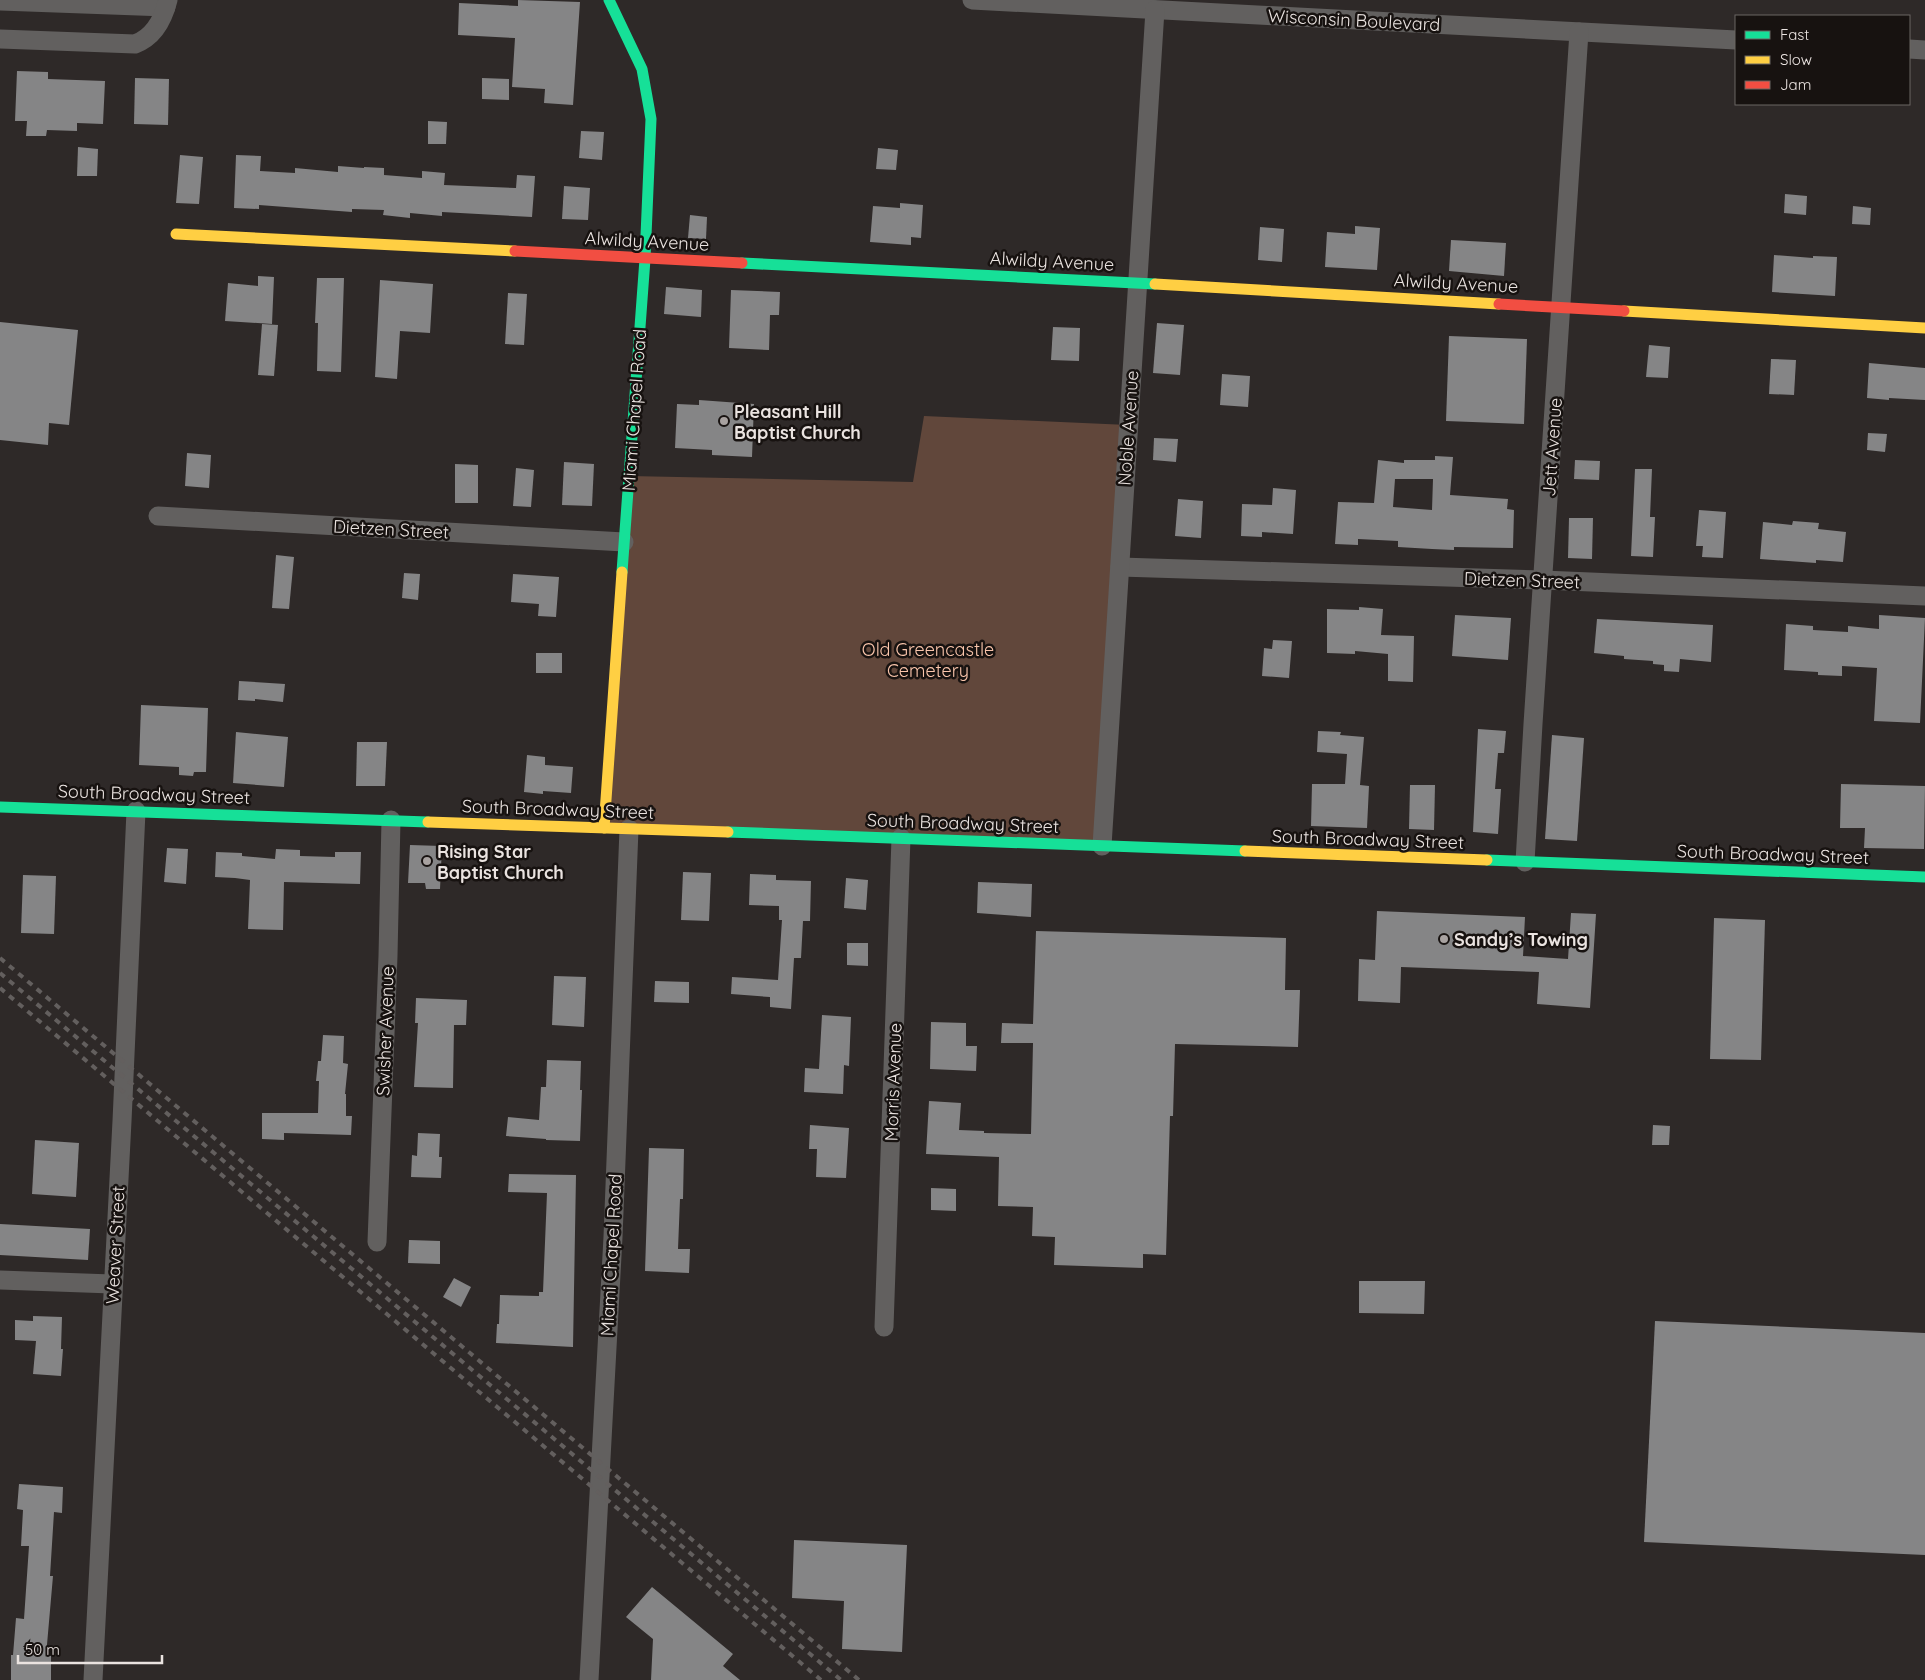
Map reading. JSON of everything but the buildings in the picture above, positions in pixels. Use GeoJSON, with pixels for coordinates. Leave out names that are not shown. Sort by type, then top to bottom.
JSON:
{"type":"FeatureCollection","features":[{"type":"Feature","properties":{"kind":"street","name":"Miami Chapel Road"},"geometry":{"type":"LineString","coordinates":[[604,828],[645,259],[651,119],[642,69],[610,0]]}},
{"type":"Feature","properties":{"kind":"street","name":"Wisconsin Boulevard"},"geometry":{"type":"LineString","coordinates":[[972,0],[1735,40]]}},
{"type":"Feature","properties":{"kind":"street"},"geometry":{"type":"LineString","coordinates":[[0,1],[167,4],[161,21],[146,40],[135,44],[0,38]]}},
{"type":"Feature","properties":{"kind":"street","name":"Noble Avenue"},"geometry":{"type":"LineString","coordinates":[[1102,846],[1155,10]]}},
{"type":"Feature","properties":{"kind":"street","name":"Jett Avenue"},"geometry":{"type":"LineString","coordinates":[[1526,862],[1579,32]]}},
{"type":"Feature","properties":{"kind":"street"},"geometry":{"type":"LineString","coordinates":[[1910,49],[1925,50]]}},
{"type":"Feature","properties":{"kind":"street","name":"Alwildy Avenue"},"geometry":{"type":"LineString","coordinates":[[176,234],[1137,283],[1925,328]]}},
{"type":"Feature","properties":{"kind":"street","name":"Dietzen Street"},"geometry":{"type":"LineString","coordinates":[[158,516],[624,542]]}},
{"type":"Feature","properties":{"kind":"street","name":"Dietzen Street"},"geometry":{"type":"LineString","coordinates":[[1120,567],[1543,580],[1925,596]]}},
{"type":"Feature","properties":{"kind":"street","name":"South Broadway Street"},"geometry":{"type":"LineString","coordinates":[[0,807],[901,838],[1925,877]]}},
{"type":"Feature","properties":{"kind":"street","name":"Weaver Street"},"geometry":{"type":"LineString","coordinates":[[93,1680],[136,811]]}},
{"type":"Feature","properties":{"kind":"street","name":"Swisher Avenue"},"geometry":{"type":"LineString","coordinates":[[377,1242],[388,956],[391,820]]}},
{"type":"Feature","properties":{"kind":"street","name":"Miami Chapel Road"},"geometry":{"type":"LineString","coordinates":[[589,1680],[613,1237],[629,829]]}},
{"type":"Feature","properties":{"kind":"street","name":"Morris Avenue"},"geometry":{"type":"LineString","coordinates":[[884,1327],[901,838]]}},
{"type":"Feature","properties":{"kind":"street"},"geometry":{"type":"LineString","coordinates":[[0,1280],[112,1284]]}},
{"type":"Feature","properties":{"kind":"green space","name":"Old Greencastle Cemetery"},"geometry":{"type":"Polygon","coordinates":[[[924,416],[1128,425],[1102,846],[604,828],[629,476],[913,482],[924,416]]]}},
{"type":"Feature","properties":{"kind":"railway"},"geometry":{"type":"LineString","coordinates":[[0,958],[859,1680]]}},
{"type":"Feature","properties":{"kind":"railway"},"geometry":{"type":"LineString","coordinates":[[0,973],[841,1680]]}},
{"type":"Feature","properties":{"kind":"railway"},"geometry":{"type":"LineString","coordinates":[[0,988],[821,1680]]}},
{"type":"Feature","properties":{"kind":"traffic: fast"},"geometry":{"type":"LineString","coordinates":[[609,0],[642,69],[651,119],[645,259],[622,572]]}},
{"type":"Feature","properties":{"kind":"traffic: fast"},"geometry":{"type":"LineString","coordinates":[[742,263],[1155,284]]}},
{"type":"Feature","properties":{"kind":"traffic: fast"},"geometry":{"type":"LineString","coordinates":[[0,807],[428,822]]}},
{"type":"Feature","properties":{"kind":"traffic: fast"},"geometry":{"type":"LineString","coordinates":[[728,832],[1245,851]]}},
{"type":"Feature","properties":{"kind":"traffic: fast"},"geometry":{"type":"LineString","coordinates":[[1487,860],[1925,877]]}},
{"type":"Feature","properties":{"kind":"traffic: slow"},"geometry":{"type":"LineString","coordinates":[[176,234],[515,251]]}},
{"type":"Feature","properties":{"kind":"traffic: slow"},"geometry":{"type":"LineString","coordinates":[[1155,284],[1499,304]]}},
{"type":"Feature","properties":{"kind":"traffic: slow"},"geometry":{"type":"LineString","coordinates":[[1624,311],[1925,328]]}},
{"type":"Feature","properties":{"kind":"traffic: slow"},"geometry":{"type":"LineString","coordinates":[[604,828],[622,572]]}},
{"type":"Feature","properties":{"kind":"traffic: slow"},"geometry":{"type":"LineString","coordinates":[[428,822],[728,832]]}},
{"type":"Feature","properties":{"kind":"traffic: slow"},"geometry":{"type":"LineString","coordinates":[[1245,851],[1487,860]]}},
{"type":"Feature","properties":{"kind":"traffic: jam"},"geometry":{"type":"LineString","coordinates":[[515,251],[742,263]]}},
{"type":"Feature","properties":{"kind":"traffic: jam"},"geometry":{"type":"LineString","coordinates":[[1499,304],[1624,311]]}},
{"type":"Feature","properties":{"kind":"place","name":"Pleasant Hill Baptist Church"},"geometry":{"type":"Point","coordinates":[724,421]}},
{"type":"Feature","properties":{"kind":"place","name":"Rising Star Baptist Church"},"geometry":{"type":"Point","coordinates":[427,861]}},
{"type":"Feature","properties":{"kind":"place","name":"Sandy’s Towing"},"geometry":{"type":"Point","coordinates":[1444,939]}}]}
